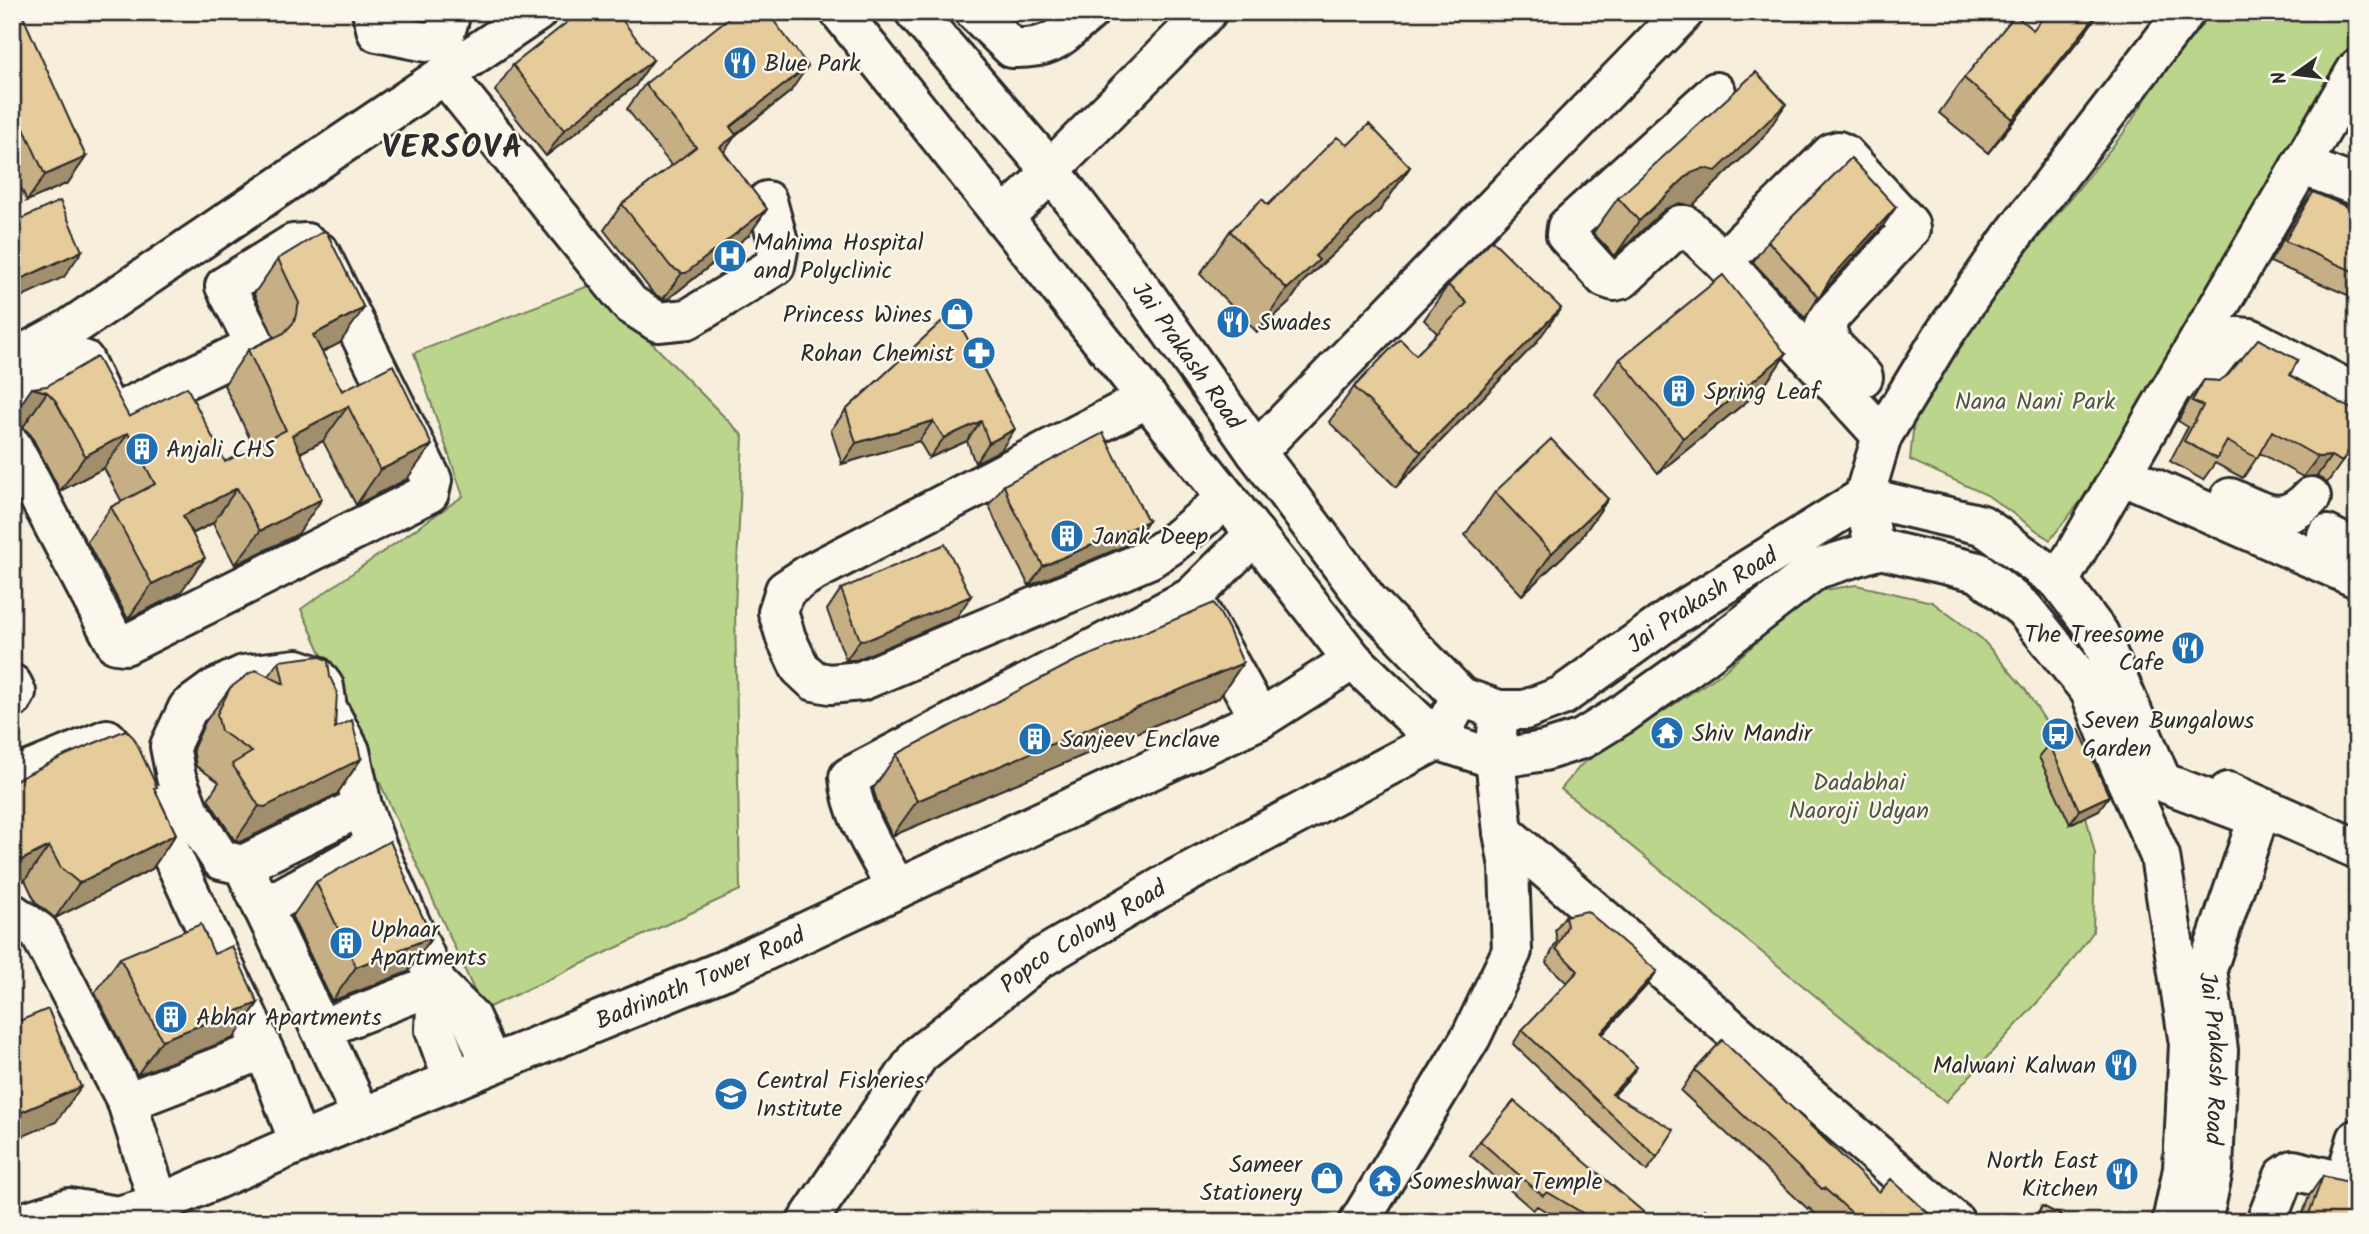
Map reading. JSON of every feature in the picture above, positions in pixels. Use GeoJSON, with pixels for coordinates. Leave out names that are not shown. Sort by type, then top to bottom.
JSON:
{"type":"FeatureCollection","features":[{"type":"Feature","properties":{"kind":"street"},"geometry":{"type":"LineString","coordinates":[[372,12],[377,32],[426,41],[444,37],[451,12]]}},
{"type":"Feature","properties":{"kind":"street"},"geometry":{"type":"LineString","coordinates":[[12,402],[202,238],[537,12]]}},
{"type":"Feature","properties":{"kind":"street","name":"Jai Prakash Road"},"geometry":{"type":"LineString","coordinates":[[840,12],[1353,660],[1437,740],[1495,759],[1544,751],[1582,739],[1624,713],[1703,656],[1816,569],[1881,549],[1978,572],[2024,609],[2090,691],[2146,784],[2258,818],[2207,968],[2218,1051],[2213,1170],[2202,1222]]}},
{"type":"Feature","properties":{"kind":"street"},"geometry":{"type":"LineString","coordinates":[[927,26],[970,12]]}},
{"type":"Feature","properties":{"kind":"street"},"geometry":{"type":"LineString","coordinates":[[975,12],[1012,48],[1030,49],[1043,47],[1056,40],[1089,12]]}},
{"type":"Feature","properties":{"kind":"street"},"geometry":{"type":"LineString","coordinates":[[1003,218],[1052,172],[1207,12]]}},
{"type":"Feature","properties":{"kind":"street"},"geometry":{"type":"LineString","coordinates":[[1256,452],[1685,12]]}},
{"type":"Feature","properties":{"kind":"street"},"geometry":{"type":"LineString","coordinates":[[1875,551],[1864,497],[1889,424],[1940,340],[2010,239],[2185,12]]}},
{"type":"Feature","properties":{"kind":"street","name":"Jai Prakash Road"},"geometry":{"type":"LineString","coordinates":[[927,26],[1052,172],[1144,293],[1256,452],[1369,603],[1461,697],[1499,710],[1525,710],[1562,696],[1675,615],[1864,497],[1982,525],[2059,581],[2099,634],[2146,784],[2160,856],[2189,1044],[2183,1169],[2172,1222]]}},
{"type":"Feature","properties":{"kind":"street"},"geometry":{"type":"LineString","coordinates":[[2059,581],[2135,463],[2301,165],[2355,74]]}},
{"type":"Feature","properties":{"kind":"street"},"geometry":{"type":"LineString","coordinates":[[445,75],[629,304],[659,322],[688,319],[775,266],[779,245],[767,201]]}},
{"type":"Feature","properties":{"kind":"street"},"geometry":{"type":"LineString","coordinates":[[1716,92],[1567,227],[1566,235],[1605,278],[1614,281],[1622,279],[1680,225],[1685,225],[1889,424]]}},
{"type":"Feature","properties":{"kind":"street"},"geometry":{"type":"LineString","coordinates":[[1723,261],[1832,153],[1838,150],[1844,154],[1909,224],[1910,229],[1832,314],[1825,326],[1832,345],[1889,424]]}},
{"type":"Feature","properties":{"kind":"street"},"geometry":{"type":"LineString","coordinates":[[2301,165],[2357,187]]}},
{"type":"Feature","properties":{"kind":"street"},"geometry":{"type":"LineString","coordinates":[[77,344],[108,411],[118,412],[250,348],[253,340],[202,238]]}},
{"type":"Feature","properties":{"kind":"street"},"geometry":{"type":"LineString","coordinates":[[12,446],[116,644],[125,645],[429,494],[432,481],[320,253],[306,243],[293,244],[225,286]]}},
{"type":"Feature","properties":{"kind":"street"},"geometry":{"type":"LineString","coordinates":[[2135,463],[2222,349],[2236,337],[2250,338],[2356,394]]}},
{"type":"Feature","properties":{"kind":"street"},"geometry":{"type":"LineString","coordinates":[[12,360],[77,344]]}},
{"type":"Feature","properties":{"kind":"street"},"geometry":{"type":"LineString","coordinates":[[1148,398],[809,574],[785,590],[778,612],[800,668],[814,681],[830,684],[861,681],[1149,559],[1169,547],[1227,498]]}},
{"type":"Feature","properties":{"kind":"street"},"geometry":{"type":"LineString","coordinates":[[2135,463],[2271,516],[2300,509],[2311,497]]}},
{"type":"Feature","properties":{"kind":"street"},"geometry":{"type":"LineString","coordinates":[[2135,463],[2357,578]]}},
{"type":"Feature","properties":{"kind":"street"},"geometry":{"type":"LineString","coordinates":[[897,889],[853,799],[849,777],[853,773],[1192,597],[1255,534]]}},
{"type":"Feature","properties":{"kind":"street"},"geometry":{"type":"LineString","coordinates":[[1192,597],[1260,719]]}},
{"type":"Feature","properties":{"kind":"street","name":"Badrinath Tower Road"},"geometry":{"type":"LineString","coordinates":[[24,1222],[69,1208],[117,1219],[159,1205],[299,1143],[724,970],[1260,719],[1353,660]]}},
{"type":"Feature","properties":{"kind":"street"},"geometry":{"type":"LineString","coordinates":[[362,806],[243,865],[221,860],[188,809],[176,777],[170,746],[188,708],[214,689],[244,676],[297,669],[315,675],[324,687],[327,708],[350,751],[362,806],[376,845],[437,984],[470,1017],[491,1064]]}},
{"type":"Feature","properties":{"kind":"street"},"geometry":{"type":"LineString","coordinates":[[12,684],[16,692],[12,699]]}},
{"type":"Feature","properties":{"kind":"street"},"geometry":{"type":"LineString","coordinates":[[1437,740],[1461,697]]}},
{"type":"Feature","properties":{"kind":"street"},"geometry":{"type":"LineString","coordinates":[[1359,1222],[1471,1037],[1512,951],[1509,867],[1495,759],[1499,710]]}},
{"type":"Feature","properties":{"kind":"street"},"geometry":{"type":"LineString","coordinates":[[12,778],[107,739],[128,760],[270,1063],[299,1143]]}},
{"type":"Feature","properties":{"kind":"street","name":"Popco Colony Road"},"geometry":{"type":"LineString","coordinates":[[807,1222],[919,1055],[1039,959],[1172,881],[1437,740]]}},
{"type":"Feature","properties":{"kind":"street"},"geometry":{"type":"LineString","coordinates":[[2146,784],[2215,786],[2357,849]]}},
{"type":"Feature","properties":{"kind":"street"},"geometry":{"type":"LineString","coordinates":[[1503,832],[1955,1222]]}},
{"type":"Feature","properties":{"kind":"street"},"geometry":{"type":"LineString","coordinates":[[263,908],[376,845]]}},
{"type":"Feature","properties":{"kind":"street"},"geometry":{"type":"LineString","coordinates":[[243,865],[362,1117]]}},
{"type":"Feature","properties":{"kind":"street"},"geometry":{"type":"LineString","coordinates":[[12,913],[39,932],[127,1102],[159,1205]]}},
{"type":"Feature","properties":{"kind":"street"},"geometry":{"type":"LineString","coordinates":[[321,1030],[437,984]]}},
{"type":"Feature","properties":{"kind":"street"},"geometry":{"type":"LineString","coordinates":[[437,984],[435,1030],[453,1080]]}},
{"type":"Feature","properties":{"kind":"street"},"geometry":{"type":"LineString","coordinates":[[127,1102],[262,1050]]}},
{"type":"Feature","properties":{"kind":"street"},"geometry":{"type":"LineString","coordinates":[[2266,1222],[2284,1176],[2293,1170],[2335,1180],[2347,1173],[2357,1139]]}},
{"type":"Feature","properties":{"kind":"green space","name":"Nana Nani Park"},"geometry":{"type":"Polygon","coordinates":[[[2204,12],[2357,12],[2357,40],[2116,456],[2050,540],[1987,495],[1910,460],[1916,402],[1982,307],[2122,135],[2204,12]]]}},
{"type":"Feature","properties":{"kind":"green space"},"geometry":{"type":"Polygon","coordinates":[[[594,284],[743,436],[735,610],[740,890],[483,1010],[301,609],[463,496],[414,353],[594,284]]]}},
{"type":"Feature","properties":{"kind":"green space","name":"Dadabhai Naoroji Udyan"},"geometry":{"type":"Polygon","coordinates":[[[1856,585],[1932,602],[1982,639],[2025,689],[2046,722],[2086,816],[2095,854],[2093,932],[2057,981],[1946,1102],[1561,789],[1581,765],[1722,673],[1812,592],[1856,585]]]}},
{"type":"Feature","properties":{"kind":"building"},"geometry":{"type":"Polygon","coordinates":[[[12,12],[21,12],[86,157],[45,175],[12,102],[12,12]]]}},
{"type":"Feature","properties":{"kind":"building"},"geometry":{"type":"Polygon","coordinates":[[[580,12],[616,12],[653,60],[564,130],[513,65],[580,12]]]}},
{"type":"Feature","properties":{"kind":"building"},"geometry":{"type":"Polygon","coordinates":[[[736,12],[767,12],[808,66],[730,127],[736,135],[720,147],[767,209],[686,273],[682,273],[671,267],[622,204],[696,147],[645,84],[736,12]]]}},
{"type":"Feature","properties":{"kind":"building"},"geometry":{"type":"Polygon","coordinates":[[[2047,12],[2099,12],[2013,119],[1964,78],[2015,15],[2033,30],[2047,12]]]}},
{"type":"Feature","properties":{"kind":"building"},"geometry":{"type":"Polygon","coordinates":[[[1756,72],[1786,104],[1716,171],[1704,168],[1689,174],[1639,221],[1618,198],[1756,72]]]}},
{"type":"Feature","properties":{"kind":"building"},"geometry":{"type":"Polygon","coordinates":[[[1369,124],[1410,167],[1315,256],[1319,260],[1287,289],[1230,231],[1262,199],[1268,205],[1337,137],[1348,145],[1369,124]]]}},
{"type":"Feature","properties":{"kind":"building"},"geometry":{"type":"Polygon","coordinates":[[[1851,158],[1896,207],[1830,279],[1819,298],[1768,241],[1851,158]]]}},
{"type":"Feature","properties":{"kind":"building"},"geometry":{"type":"Polygon","coordinates":[[[2313,192],[2357,211],[2357,220],[2352,231],[2357,233],[2357,273],[2285,241],[2313,192]]]}},
{"type":"Feature","properties":{"kind":"building"},"geometry":{"type":"Polygon","coordinates":[[[60,201],[82,251],[12,283],[12,223],[60,201]]]}},
{"type":"Feature","properties":{"kind":"building"},"geometry":{"type":"Polygon","coordinates":[[[324,231],[364,308],[313,335],[342,391],[393,365],[432,445],[380,470],[348,406],[292,435],[322,499],[260,531],[237,488],[183,516],[205,558],[152,584],[111,507],[155,484],[128,433],[85,456],[55,400],[47,392],[32,388],[47,386],[97,357],[129,417],[187,387],[225,462],[286,430],[248,350],[284,333],[294,322],[299,303],[278,259],[324,231]]]}},
{"type":"Feature","properties":{"kind":"building"},"geometry":{"type":"Polygon","coordinates":[[[1492,240],[1561,308],[1421,452],[1354,387],[1400,339],[1416,355],[1467,303],[1448,285],[1492,240]]]}},
{"type":"Feature","properties":{"kind":"building","name":"Spring Leaf"},"geometry":{"type":"Polygon","coordinates":[[[1723,275],[1786,354],[1683,438],[1620,359],[1723,275]]]}},
{"type":"Feature","properties":{"kind":"building"},"geometry":{"type":"Polygon","coordinates":[[[953,311],[1015,429],[989,443],[981,421],[944,438],[933,421],[856,443],[846,410],[953,311]]]}},
{"type":"Feature","properties":{"kind":"building"},"geometry":{"type":"Polygon","coordinates":[[[2258,339],[2298,360],[2290,375],[2357,412],[2357,435],[2342,462],[2331,456],[2318,457],[2272,431],[2257,458],[2227,441],[2217,459],[2184,441],[2203,406],[2192,401],[2204,380],[2219,381],[2228,375],[2258,339]]]}},
{"type":"Feature","properties":{"kind":"building","name":"Janak Deep"},"geometry":{"type":"Polygon","coordinates":[[[1103,433],[1148,521],[1043,566],[1004,485],[1103,433]]]}},
{"type":"Feature","properties":{"kind":"building"},"geometry":{"type":"Polygon","coordinates":[[[1551,439],[1608,499],[1552,553],[1495,492],[1551,439]]]}},
{"type":"Feature","properties":{"kind":"building"},"geometry":{"type":"Polygon","coordinates":[[[945,544],[971,596],[870,639],[860,640],[841,589],[945,544]]]}},
{"type":"Feature","properties":{"kind":"building"},"geometry":{"type":"Polygon","coordinates":[[[1214,603],[1243,663],[917,801],[897,754],[1073,662],[1214,603]]]}},
{"type":"Feature","properties":{"kind":"building"},"geometry":{"type":"Polygon","coordinates":[[[12,644],[15,648],[15,667],[12,669],[12,644]]]}},
{"type":"Feature","properties":{"kind":"building"},"geometry":{"type":"Polygon","coordinates":[[[319,656],[328,661],[330,677],[337,692],[335,728],[352,720],[361,759],[265,807],[259,806],[232,764],[252,752],[221,731],[217,714],[230,688],[250,673],[256,670],[284,684],[279,661],[319,656]]]}},
{"type":"Feature","properties":{"kind":"building"},"geometry":{"type":"Polygon","coordinates":[[[2079,729],[2109,796],[2079,810],[2049,743],[2079,729]]]}},
{"type":"Feature","properties":{"kind":"building"},"geometry":{"type":"Polygon","coordinates":[[[126,730],[134,738],[176,834],[79,883],[61,868],[49,846],[12,865],[12,782],[66,755],[126,730]]]}},
{"type":"Feature","properties":{"kind":"building"},"geometry":{"type":"Polygon","coordinates":[[[390,841],[432,937],[356,967],[316,882],[390,841]]]}},
{"type":"Feature","properties":{"kind":"building"},"geometry":{"type":"Polygon","coordinates":[[[1587,911],[1657,971],[1601,1033],[1637,1067],[1612,1094],[1674,1130],[1657,1157],[1522,1030],[1578,971],[1556,949],[1567,926],[1565,916],[1587,911]]]}},
{"type":"Feature","properties":{"kind":"building"},"geometry":{"type":"Polygon","coordinates":[[[201,924],[214,954],[232,946],[258,1003],[162,1040],[120,958],[201,924]]]}},
{"type":"Feature","properties":{"kind":"building"},"geometry":{"type":"Polygon","coordinates":[[[48,1009],[81,1087],[12,1116],[12,1024],[48,1009]]]}},
{"type":"Feature","properties":{"kind":"building"},"geometry":{"type":"Polygon","coordinates":[[[1722,1040],[1879,1192],[1891,1179],[1938,1222],[1862,1222],[1822,1189],[1695,1070],[1722,1040]]]}},
{"type":"Feature","properties":{"kind":"building"},"geometry":{"type":"Polygon","coordinates":[[[1514,1101],[1655,1222],[1598,1222],[1547,1192],[1543,1196],[1480,1141],[1514,1101]]]}},
{"type":"Feature","properties":{"kind":"building"},"geometry":{"type":"Polygon","coordinates":[[[2323,1176],[2344,1181],[2357,1179],[2357,1222],[2306,1222],[2323,1176]]]}},
{"type":"Feature","properties":{"kind":"building"},"geometry":{"type":"Polygon","coordinates":[[[2042,1206],[2074,1222],[2035,1222],[2042,1206]]]}},
{"type":"Feature","properties":{"kind":"building"},"geometry":{"type":"Polygon","coordinates":[[[1705,1209],[1724,1222],[1694,1222],[1705,1209]]]}},
{"type":"Feature","properties":{"kind":"place","name":"Blue Park"},"geometry":{"type":"Point","coordinates":[740,63]}},
{"type":"Feature","properties":{"kind":"place","name":"Mahima Hospital and Polyclinic"},"geometry":{"type":"Point","coordinates":[730,256]}},
{"type":"Feature","properties":{"kind":"place","name":"Princess Wines"},"geometry":{"type":"Point","coordinates":[957,314]}},
{"type":"Feature","properties":{"kind":"place","name":"Swades"},"geometry":{"type":"Point","coordinates":[1233,322]}},
{"type":"Feature","properties":{"kind":"place","name":"Rohan Chemist"},"geometry":{"type":"Point","coordinates":[979,353]}},
{"type":"Feature","properties":{"kind":"place","name":"Spring Leaf"},"geometry":{"type":"Point","coordinates":[1679,391]}},
{"type":"Feature","properties":{"kind":"place","name":"Anjali CHS"},"geometry":{"type":"Point","coordinates":[142,449]}},
{"type":"Feature","properties":{"kind":"place","name":"Janak Deep"},"geometry":{"type":"Point","coordinates":[1067,536]}},
{"type":"Feature","properties":{"kind":"place","name":"The Treesome Cafe"},"geometry":{"type":"Point","coordinates":[2188,648]}},
{"type":"Feature","properties":{"kind":"place","name":"Shiv Mandir"},"geometry":{"type":"Point","coordinates":[1667,733]}},
{"type":"Feature","properties":{"kind":"place","name":"Seven Bungalows Garden"},"geometry":{"type":"Point","coordinates":[2058,734]}},
{"type":"Feature","properties":{"kind":"place","name":"Sanjeev Enclave"},"geometry":{"type":"Point","coordinates":[1035,739]}},
{"type":"Feature","properties":{"kind":"place","name":"Uphaar Apartments"},"geometry":{"type":"Point","coordinates":[346,943]}},
{"type":"Feature","properties":{"kind":"place","name":"Abhar Apartments"},"geometry":{"type":"Point","coordinates":[171,1017]}},
{"type":"Feature","properties":{"kind":"place","name":"Malwani Kalwan"},"geometry":{"type":"Point","coordinates":[2121,1065]}},
{"type":"Feature","properties":{"kind":"place","name":"Central Fisheries Institute"},"geometry":{"type":"Point","coordinates":[731,1094]}},
{"type":"Feature","properties":{"kind":"place","name":"North East Kitchen"},"geometry":{"type":"Point","coordinates":[2122,1174]}},
{"type":"Feature","properties":{"kind":"place","name":"Sameer Stationery"},"geometry":{"type":"Point","coordinates":[1327,1178]}},
{"type":"Feature","properties":{"kind":"place","name":"Someshwar Temple"},"geometry":{"type":"Point","coordinates":[1385,1181]}},
{"type":"Feature","properties":{"kind":"district","name":"VERSOVA"},"geometry":{"type":"Point","coordinates":[453,146]}}]}
